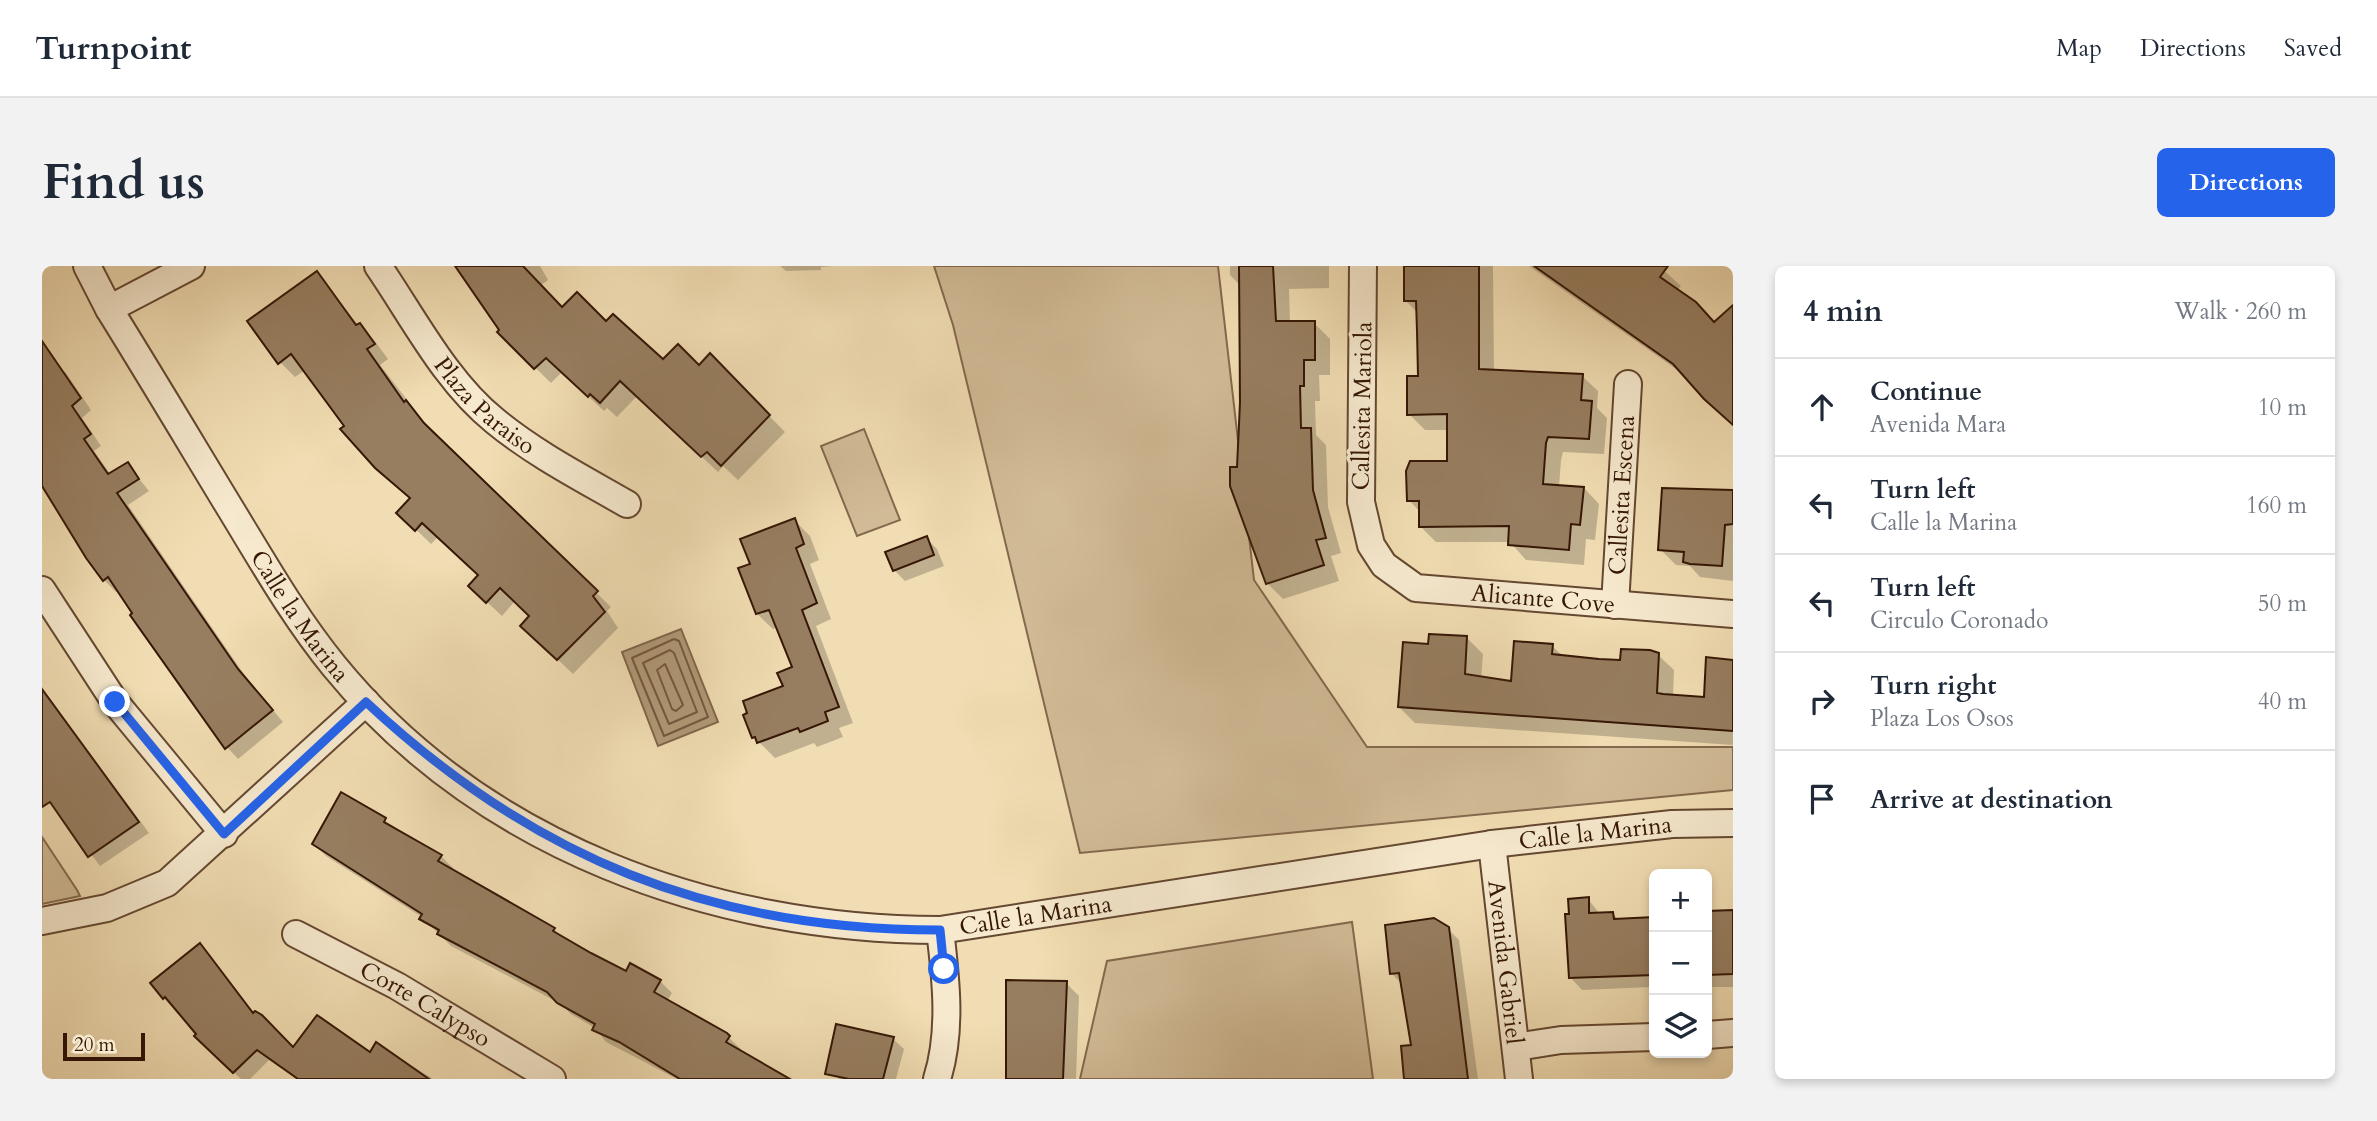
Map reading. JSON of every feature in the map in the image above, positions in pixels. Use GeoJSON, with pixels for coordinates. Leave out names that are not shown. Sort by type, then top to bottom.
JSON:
{"type":"FeatureCollection","features":[{"type":"Feature","properties":{"kind":"street","name":"Calle la Marina"},"geometry":{"type":"LineString","coordinates":[[87,266],[109,309],[292,610],[366,702],[415,747],[489,802],[569,849],[630,876],[731,908],[782,919],[887,930],[940,930],[1492,844],[1672,824],[1733,823]]}},
{"type":"Feature","properties":{"kind":"street"},"geometry":{"type":"LineString","coordinates":[[109,309],[191,266]]}},
{"type":"Feature","properties":{"kind":"street","name":"Plaza Paraiso"},"geometry":{"type":"LineString","coordinates":[[378,266],[451,373],[493,420],[545,457],[627,504]]}},
{"type":"Feature","properties":{"kind":"street","name":"Callesita Mariola"},"geometry":{"type":"LineString","coordinates":[[1363,266],[1361,502],[1371,545]]}},
{"type":"Feature","properties":{"kind":"street","name":"Callesita Escena"},"geometry":{"type":"LineString","coordinates":[[1615,606],[1628,384]]}},
{"type":"Feature","properties":{"kind":"street","name":"Alicante Cove"},"geometry":{"type":"LineString","coordinates":[[1371,545],[1384,565],[1416,588],[1733,614]]}},
{"type":"Feature","properties":{"kind":"street"},"geometry":{"type":"LineString","coordinates":[[42,590],[115,702],[224,834]]}},
{"type":"Feature","properties":{"kind":"street"},"geometry":{"type":"LineString","coordinates":[[42,920],[75,916],[138,897],[167,883],[224,834],[366,702]]}},
{"type":"Feature","properties":{"kind":"street","name":"Avenida Gabriel"},"geometry":{"type":"LineString","coordinates":[[1492,844],[1519,1079]]}},
{"type":"Feature","properties":{"kind":"street"},"geometry":{"type":"LineString","coordinates":[[937,1079],[946,1051],[940,930]]}},
{"type":"Feature","properties":{"kind":"street","name":"Corte Calypso"},"geometry":{"type":"LineString","coordinates":[[296,934],[397,986],[552,1079]]}},
{"type":"Feature","properties":{"kind":"street"},"geometry":{"type":"LineString","coordinates":[[1712,1035],[1733,1033]]}},
{"type":"Feature","properties":{"kind":"street"},"geometry":{"type":"LineString","coordinates":[[1516,1047],[1561,1040],[1649,1037]]}},
{"type":"Feature","properties":{"kind":"shaded area"},"geometry":{"type":"Polygon","coordinates":[[[934,266],[1218,266],[1254,580],[1367,747],[1733,747],[1733,790],[1080,853],[953,325],[934,266]]]}},
{"type":"Feature","properties":{"kind":"shaded area"},"geometry":{"type":"Polygon","coordinates":[[[864,429],[900,520],[857,536],[821,446],[864,429]]]}},
{"type":"Feature","properties":{"kind":"shaded area"},"geometry":{"type":"Polygon","coordinates":[[[42,837],[77,890],[80,896],[42,904],[42,837]]]}},
{"type":"Feature","properties":{"kind":"shaded area"},"geometry":{"type":"Polygon","coordinates":[[[1352,922],[1373,1079],[1080,1079],[1107,961],[1352,922]]]}},
{"type":"Feature","properties":{"kind":"water"},"geometry":{"type":"Polygon","coordinates":[[[681,629],[718,722],[658,746],[622,652],[681,629]]]}},
{"type":"Feature","properties":{"kind":"building"},"geometry":{"type":"Polygon","coordinates":[[[455,266],[523,266],[562,307],[577,292],[606,321],[613,314],[663,359],[678,344],[699,365],[710,353],[770,415],[721,466],[707,452],[701,457],[620,381],[600,403],[590,394],[588,397],[546,358],[534,369],[497,332],[499,330],[455,266]]]}},
{"type":"Feature","properties":{"kind":"building"},"geometry":{"type":"Polygon","coordinates":[[[1239,266],[1273,266],[1276,321],[1315,321],[1315,360],[1304,360],[1304,386],[1300,386],[1301,428],[1311,428],[1313,490],[1326,538],[1316,540],[1324,565],[1266,584],[1230,486],[1230,467],[1237,467],[1240,403],[1239,266]]]}},
{"type":"Feature","properties":{"kind":"building"},"geometry":{"type":"Polygon","coordinates":[[[1404,266],[1479,266],[1479,369],[1583,374],[1581,400],[1592,401],[1589,439],[1548,437],[1546,443],[1543,484],[1584,487],[1580,525],[1571,524],[1569,550],[1508,545],[1509,526],[1419,527],[1419,501],[1407,501],[1406,471],[1410,461],[1447,461],[1447,414],[1407,415],[1407,376],[1418,376],[1416,301],[1404,301],[1404,266]]]}},
{"type":"Feature","properties":{"kind":"building"},"geometry":{"type":"Polygon","coordinates":[[[1534,266],[1668,266],[1660,277],[1696,302],[1714,322],[1733,305],[1733,425],[1704,399],[1673,364],[1534,266]]]}},
{"type":"Feature","properties":{"kind":"building"},"geometry":{"type":"Polygon","coordinates":[[[317,271],[356,325],[360,323],[375,344],[367,349],[404,402],[406,400],[424,423],[598,591],[593,596],[605,612],[557,660],[520,626],[529,616],[500,588],[486,603],[468,586],[478,575],[422,523],[415,531],[396,513],[410,498],[375,468],[340,429],[344,426],[291,354],[278,364],[247,321],[317,271]]]}},
{"type":"Feature","properties":{"kind":"building"},"geometry":{"type":"Polygon","coordinates":[[[42,341],[81,398],[72,406],[91,434],[84,439],[108,474],[128,462],[139,479],[117,493],[238,669],[273,710],[225,749],[130,615],[132,613],[108,577],[103,581],[86,558],[42,486],[42,341]]]}},
{"type":"Feature","properties":{"kind":"building"},"geometry":{"type":"Polygon","coordinates":[[[1662,488],[1733,490],[1733,524],[1725,525],[1722,566],[1690,564],[1683,562],[1684,552],[1658,550],[1662,488]]]}},
{"type":"Feature","properties":{"kind":"building"},"geometry":{"type":"Polygon","coordinates":[[[795,518],[804,544],[796,548],[817,603],[802,610],[839,707],[825,712],[828,721],[800,732],[798,728],[757,743],[755,737],[752,738],[743,715],[747,713],[743,701],[783,686],[777,673],[792,667],[769,610],[756,614],[738,568],[750,564],[740,539],[795,518]]]}},
{"type":"Feature","properties":{"kind":"building"},"geometry":{"type":"Polygon","coordinates":[[[927,536],[934,555],[893,571],[885,552],[927,536]]]}},
{"type":"Feature","properties":{"kind":"building"},"geometry":{"type":"Polygon","coordinates":[[[1429,634],[1467,636],[1465,674],[1511,681],[1514,641],[1553,644],[1552,654],[1599,659],[1620,660],[1621,649],[1650,650],[1659,653],[1657,693],[1663,694],[1704,697],[1706,657],[1733,660],[1733,731],[1398,707],[1403,642],[1428,644],[1429,634]]]}},
{"type":"Feature","properties":{"kind":"building"},"geometry":{"type":"Polygon","coordinates":[[[42,689],[139,822],[88,857],[50,802],[42,807],[42,689]]]}},
{"type":"Feature","properties":{"kind":"building"},"geometry":{"type":"Polygon","coordinates":[[[341,792],[386,818],[384,822],[442,855],[438,861],[555,928],[553,931],[626,971],[630,963],[661,980],[654,992],[727,1033],[730,1036],[726,1042],[790,1079],[680,1079],[619,1042],[592,1030],[595,1024],[557,1003],[547,992],[437,934],[439,930],[419,919],[422,914],[312,844],[341,792]]]}},
{"type":"Feature","properties":{"kind":"building"},"geometry":{"type":"Polygon","coordinates":[[[1589,897],[1589,913],[1613,912],[1614,919],[1649,917],[1649,975],[1569,978],[1565,914],[1569,914],[1568,899],[1589,897]]]}},
{"type":"Feature","properties":{"kind":"building"},"geometry":{"type":"Polygon","coordinates":[[[1733,910],[1733,974],[1712,975],[1712,911],[1733,910]]]}},
{"type":"Feature","properties":{"kind":"building"},"geometry":{"type":"Polygon","coordinates":[[[1434,918],[1449,927],[1468,1079],[1404,1079],[1401,1046],[1411,1045],[1399,973],[1390,974],[1385,925],[1434,918]]]}},
{"type":"Feature","properties":{"kind":"building"},"geometry":{"type":"Polygon","coordinates":[[[200,943],[253,1013],[255,1011],[262,1015],[293,1047],[317,1015],[370,1052],[376,1042],[429,1079],[298,1079],[257,1050],[233,1073],[194,1036],[196,1034],[150,983],[200,943]]]}},
{"type":"Feature","properties":{"kind":"building"},"geometry":{"type":"Polygon","coordinates":[[[1006,980],[1067,981],[1063,1079],[1006,1079],[1006,980]]]}},
{"type":"Feature","properties":{"kind":"building"},"geometry":{"type":"Polygon","coordinates":[[[836,1024],[894,1037],[883,1079],[849,1079],[825,1074],[836,1024]]]}},
{"type":"Feature","properties":{"kind":"route"},"geometry":{"type":"LineString","coordinates":[[115,702],[224,834],[366,702],[446,772],[534,830],[581,855],[680,893],[782,919],[887,930],[940,930],[944,969]]}}]}
